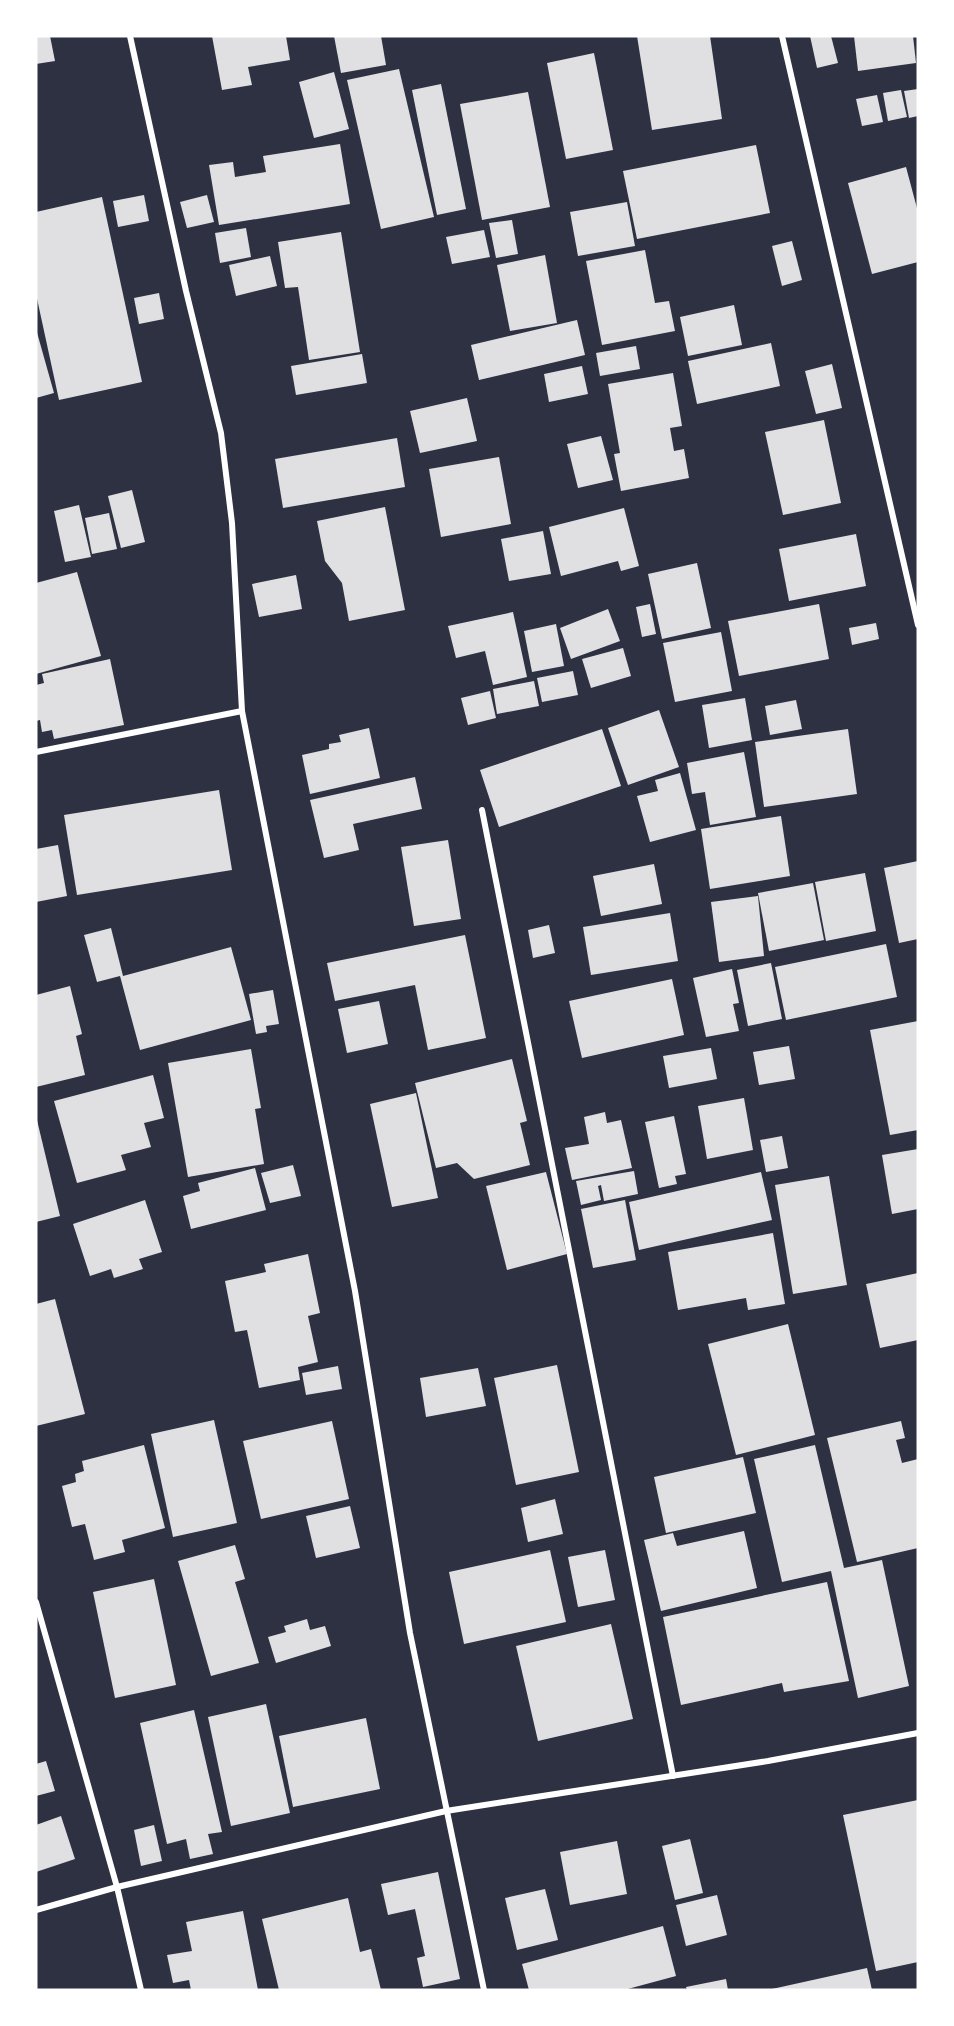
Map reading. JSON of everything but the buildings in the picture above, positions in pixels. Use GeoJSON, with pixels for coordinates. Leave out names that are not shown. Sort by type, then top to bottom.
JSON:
{"type":"FeatureCollection","features":[{"type":"Feature","properties":{"kind":"street"},"geometry":{"type":"LineString","coordinates":[[130,36],[186,291],[221,433],[232,523],[242,711],[355,1291],[410,1633],[484,1990]]}},
{"type":"Feature","properties":{"kind":"street"},"geometry":{"type":"LineString","coordinates":[[782,36],[918,625]]}},
{"type":"Feature","properties":{"kind":"street"},"geometry":{"type":"LineString","coordinates":[[36,752],[242,711]]}},
{"type":"Feature","properties":{"kind":"street"},"geometry":{"type":"LineString","coordinates":[[482,810],[673,1776]]}},
{"type":"Feature","properties":{"kind":"street"},"geometry":{"type":"LineString","coordinates":[[36,1602],[117,1887],[141,1990]]}},
{"type":"Feature","properties":{"kind":"street"},"geometry":{"type":"LineString","coordinates":[[36,1910],[117,1887],[446,1811],[768,1761],[918,1733]]}}]}
